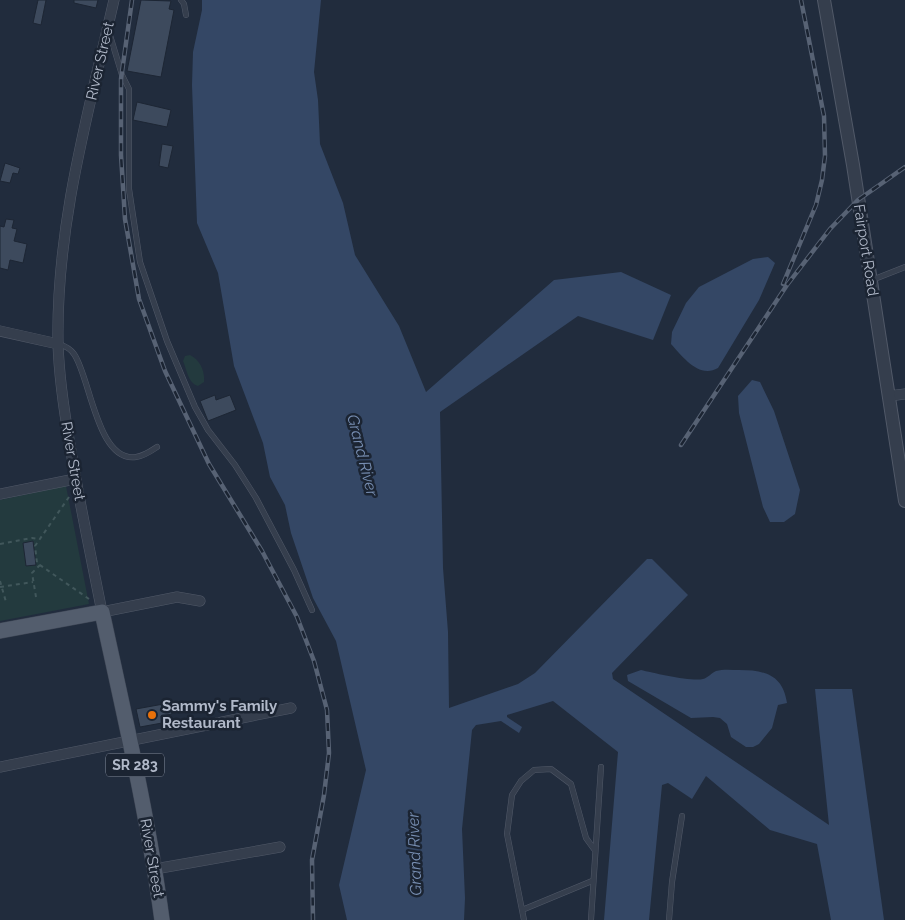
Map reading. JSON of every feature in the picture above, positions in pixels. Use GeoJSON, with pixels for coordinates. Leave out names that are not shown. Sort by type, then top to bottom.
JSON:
{"type":"FeatureCollection","features":[{"type":"Feature","properties":{"kind":"main road"},"geometry":{"type":"LineString","coordinates":[[0,632],[102,612]]}},
{"type":"Feature","properties":{"kind":"main road","name":"River Street"},"geometry":{"type":"LineString","coordinates":[[102,612],[155,869],[162,920]]}},
{"type":"Feature","properties":{"kind":"street","name":"River Street"},"geometry":{"type":"LineString","coordinates":[[102,612],[61,393],[58,344],[60,287],[68,207],[114,0]]}},
{"type":"Feature","properties":{"kind":"street","name":"Fairport Road"},"geometry":{"type":"LineString","coordinates":[[824,0],[903,476],[905,501]]}},
{"type":"Feature","properties":{"kind":"street"},"geometry":{"type":"LineString","coordinates":[[0,331],[58,344]]}},
{"type":"Feature","properties":{"kind":"street"},"geometry":{"type":"LineString","coordinates":[[889,396],[905,394]]}},
{"type":"Feature","properties":{"kind":"street"},"geometry":{"type":"LineString","coordinates":[[0,494],[76,479]]}},
{"type":"Feature","properties":{"kind":"street"},"geometry":{"type":"LineString","coordinates":[[102,612],[177,597],[200,601]]}},
{"type":"Feature","properties":{"kind":"street"},"geometry":{"type":"LineString","coordinates":[[0,767],[291,708]]}},
{"type":"Feature","properties":{"kind":"street"},"geometry":{"type":"LineString","coordinates":[[155,869],[280,847]]}},
{"type":"Feature","properties":{"kind":"lane"},"geometry":{"type":"LineString","coordinates":[[181,0],[184,4],[186,15]]}},
{"type":"Feature","properties":{"kind":"lane"},"geometry":{"type":"LineString","coordinates":[[108,26],[122,76],[129,88],[129,189],[140,262],[167,341],[195,407],[208,430],[235,465],[256,498],[294,570],[312,610]]}},
{"type":"Feature","properties":{"kind":"lane"},"geometry":{"type":"LineString","coordinates":[[871,280],[905,267]]}},
{"type":"Feature","properties":{"kind":"lane"},"geometry":{"type":"LineString","coordinates":[[58,344],[68,348],[77,360],[90,400],[111,446],[118,452],[130,457],[143,455],[157,447]]}},
{"type":"Feature","properties":{"kind":"lane"},"geometry":{"type":"LineString","coordinates":[[591,920],[600,767]]}},
{"type":"Feature","properties":{"kind":"lane"},"geometry":{"type":"LineString","coordinates":[[524,920],[507,834],[512,795],[521,781],[534,770],[551,769],[571,784],[586,838],[594,849]]}},
{"type":"Feature","properties":{"kind":"lane"},"geometry":{"type":"LineString","coordinates":[[669,920],[672,882],[682,816]]}},
{"type":"Feature","properties":{"kind":"lane"},"geometry":{"type":"LineString","coordinates":[[522,910],[592,881]]}},
{"type":"Feature","properties":{"kind":"path"},"geometry":{"type":"LineString","coordinates":[[68,497],[35,546],[37,563],[89,599]]}},
{"type":"Feature","properties":{"kind":"path"},"geometry":{"type":"LineString","coordinates":[[0,544],[32,538],[40,539]]}},
{"type":"Feature","properties":{"kind":"path"},"geometry":{"type":"LineString","coordinates":[[36,596],[32,573],[40,565]]}},
{"type":"Feature","properties":{"kind":"path"},"geometry":{"type":"LineString","coordinates":[[0,581],[6,602]]}},
{"type":"Feature","properties":{"kind":"path"},"geometry":{"type":"LineString","coordinates":[[1,587],[33,582]]}},
{"type":"Feature","properties":{"kind":"green space"},"geometry":{"type":"Polygon","coordinates":[[[190,355],[197,360],[203,370],[204,382],[198,386],[190,379],[183,361],[185,356],[190,355]]]}},
{"type":"Feature","properties":{"kind":"green space"},"geometry":{"type":"Polygon","coordinates":[[[66,486],[89,604],[0,621],[0,500],[66,486]]]}},
{"type":"Feature","properties":{"kind":"water","name":"Grand River"},"geometry":{"type":"Polygon","coordinates":[[[202,0],[321,0],[314,72],[318,100],[320,144],[343,203],[355,255],[399,326],[426,392],[554,280],[621,272],[671,295],[653,340],[578,316],[440,412],[443,568],[448,632],[449,708],[518,684],[535,673],[647,559],[652,559],[688,595],[612,673],[613,679],[829,825],[815,689],[852,689],[884,920],[831,920],[817,844],[770,830],[706,776],[692,799],[668,783],[662,785],[649,920],[604,920],[618,752],[553,701],[507,715],[507,717],[522,727],[519,733],[501,721],[476,725],[472,730],[462,829],[464,920],[347,920],[339,885],[366,770],[336,641],[313,598],[291,533],[285,505],[270,477],[263,443],[234,366],[218,273],[197,223],[192,85],[193,52],[202,10],[202,0]]]}},
{"type":"Feature","properties":{"kind":"water"},"geometry":{"type":"Polygon","coordinates":[[[768,257],[775,263],[759,300],[718,368],[711,371],[698,369],[671,344],[672,332],[686,303],[699,287],[753,259],[768,257]]]}},
{"type":"Feature","properties":{"kind":"water"},"geometry":{"type":"Polygon","coordinates":[[[752,380],[760,382],[774,411],[800,490],[795,514],[784,522],[770,522],[763,507],[739,413],[738,396],[752,380]]]}},
{"type":"Feature","properties":{"kind":"water"},"geometry":{"type":"Polygon","coordinates":[[[641,670],[698,680],[719,670],[757,671],[777,680],[785,694],[787,703],[778,705],[772,728],[759,744],[753,747],[746,747],[731,737],[727,724],[720,718],[691,718],[628,681],[627,675],[641,670]]]}},
{"type":"Feature","properties":{"kind":"building"},"geometry":{"type":"Polygon","coordinates":[[[38,0],[46,0],[41,25],[33,23],[38,0]]]}},
{"type":"Feature","properties":{"kind":"building"},"geometry":{"type":"Polygon","coordinates":[[[74,0],[98,0],[96,8],[74,3],[74,0]]]}},
{"type":"Feature","properties":{"kind":"building"},"geometry":{"type":"Polygon","coordinates":[[[141,0],[171,1],[169,9],[174,10],[161,77],[127,71],[141,0]]]}},
{"type":"Feature","properties":{"kind":"building"},"geometry":{"type":"Polygon","coordinates":[[[137,102],[171,110],[167,127],[133,120],[137,102]]]}},
{"type":"Feature","properties":{"kind":"building"},"geometry":{"type":"Polygon","coordinates":[[[162,144],[173,146],[168,168],[159,166],[162,144]]]}},
{"type":"Feature","properties":{"kind":"building"},"geometry":{"type":"Polygon","coordinates":[[[5,163],[20,168],[18,174],[13,173],[10,183],[0,181],[5,163]]]}},
{"type":"Feature","properties":{"kind":"building"},"geometry":{"type":"Polygon","coordinates":[[[6,219],[14,220],[12,228],[17,229],[14,241],[27,244],[23,263],[10,260],[8,270],[0,268],[0,226],[4,227],[6,219]]]}},
{"type":"Feature","properties":{"kind":"building"},"geometry":{"type":"Polygon","coordinates":[[[215,395],[216,400],[230,395],[236,410],[208,421],[200,401],[215,395]]]}},
{"type":"Feature","properties":{"kind":"building"},"geometry":{"type":"Polygon","coordinates":[[[33,541],[36,565],[26,566],[23,543],[33,541]]]}},
{"type":"Feature","properties":{"kind":"building","name":"Sammy's Family Restaurant"},"geometry":{"type":"Polygon","coordinates":[[[169,703],[172,714],[161,716],[162,723],[140,727],[136,709],[169,703]]]}},
{"type":"Feature","properties":{"kind":"railway"},"geometry":{"type":"LineString","coordinates":[[132,0],[121,79],[121,155],[125,219],[139,299],[165,371],[209,464],[262,551],[297,617],[314,661],[327,710],[329,753],[324,795],[312,860],[313,920]]}},
{"type":"Feature","properties":{"kind":"railway"},"geometry":{"type":"LineString","coordinates":[[783,284],[816,205],[825,156],[824,116],[801,0]]}},
{"type":"Feature","properties":{"kind":"railway"},"geometry":{"type":"LineString","coordinates":[[681,445],[787,285],[830,229],[858,200],[905,167]]}},
{"type":"Feature","properties":{"kind":"place","name":"Sammy's Family Restaurant"},"geometry":{"type":"Point","coordinates":[152,715]}}]}
